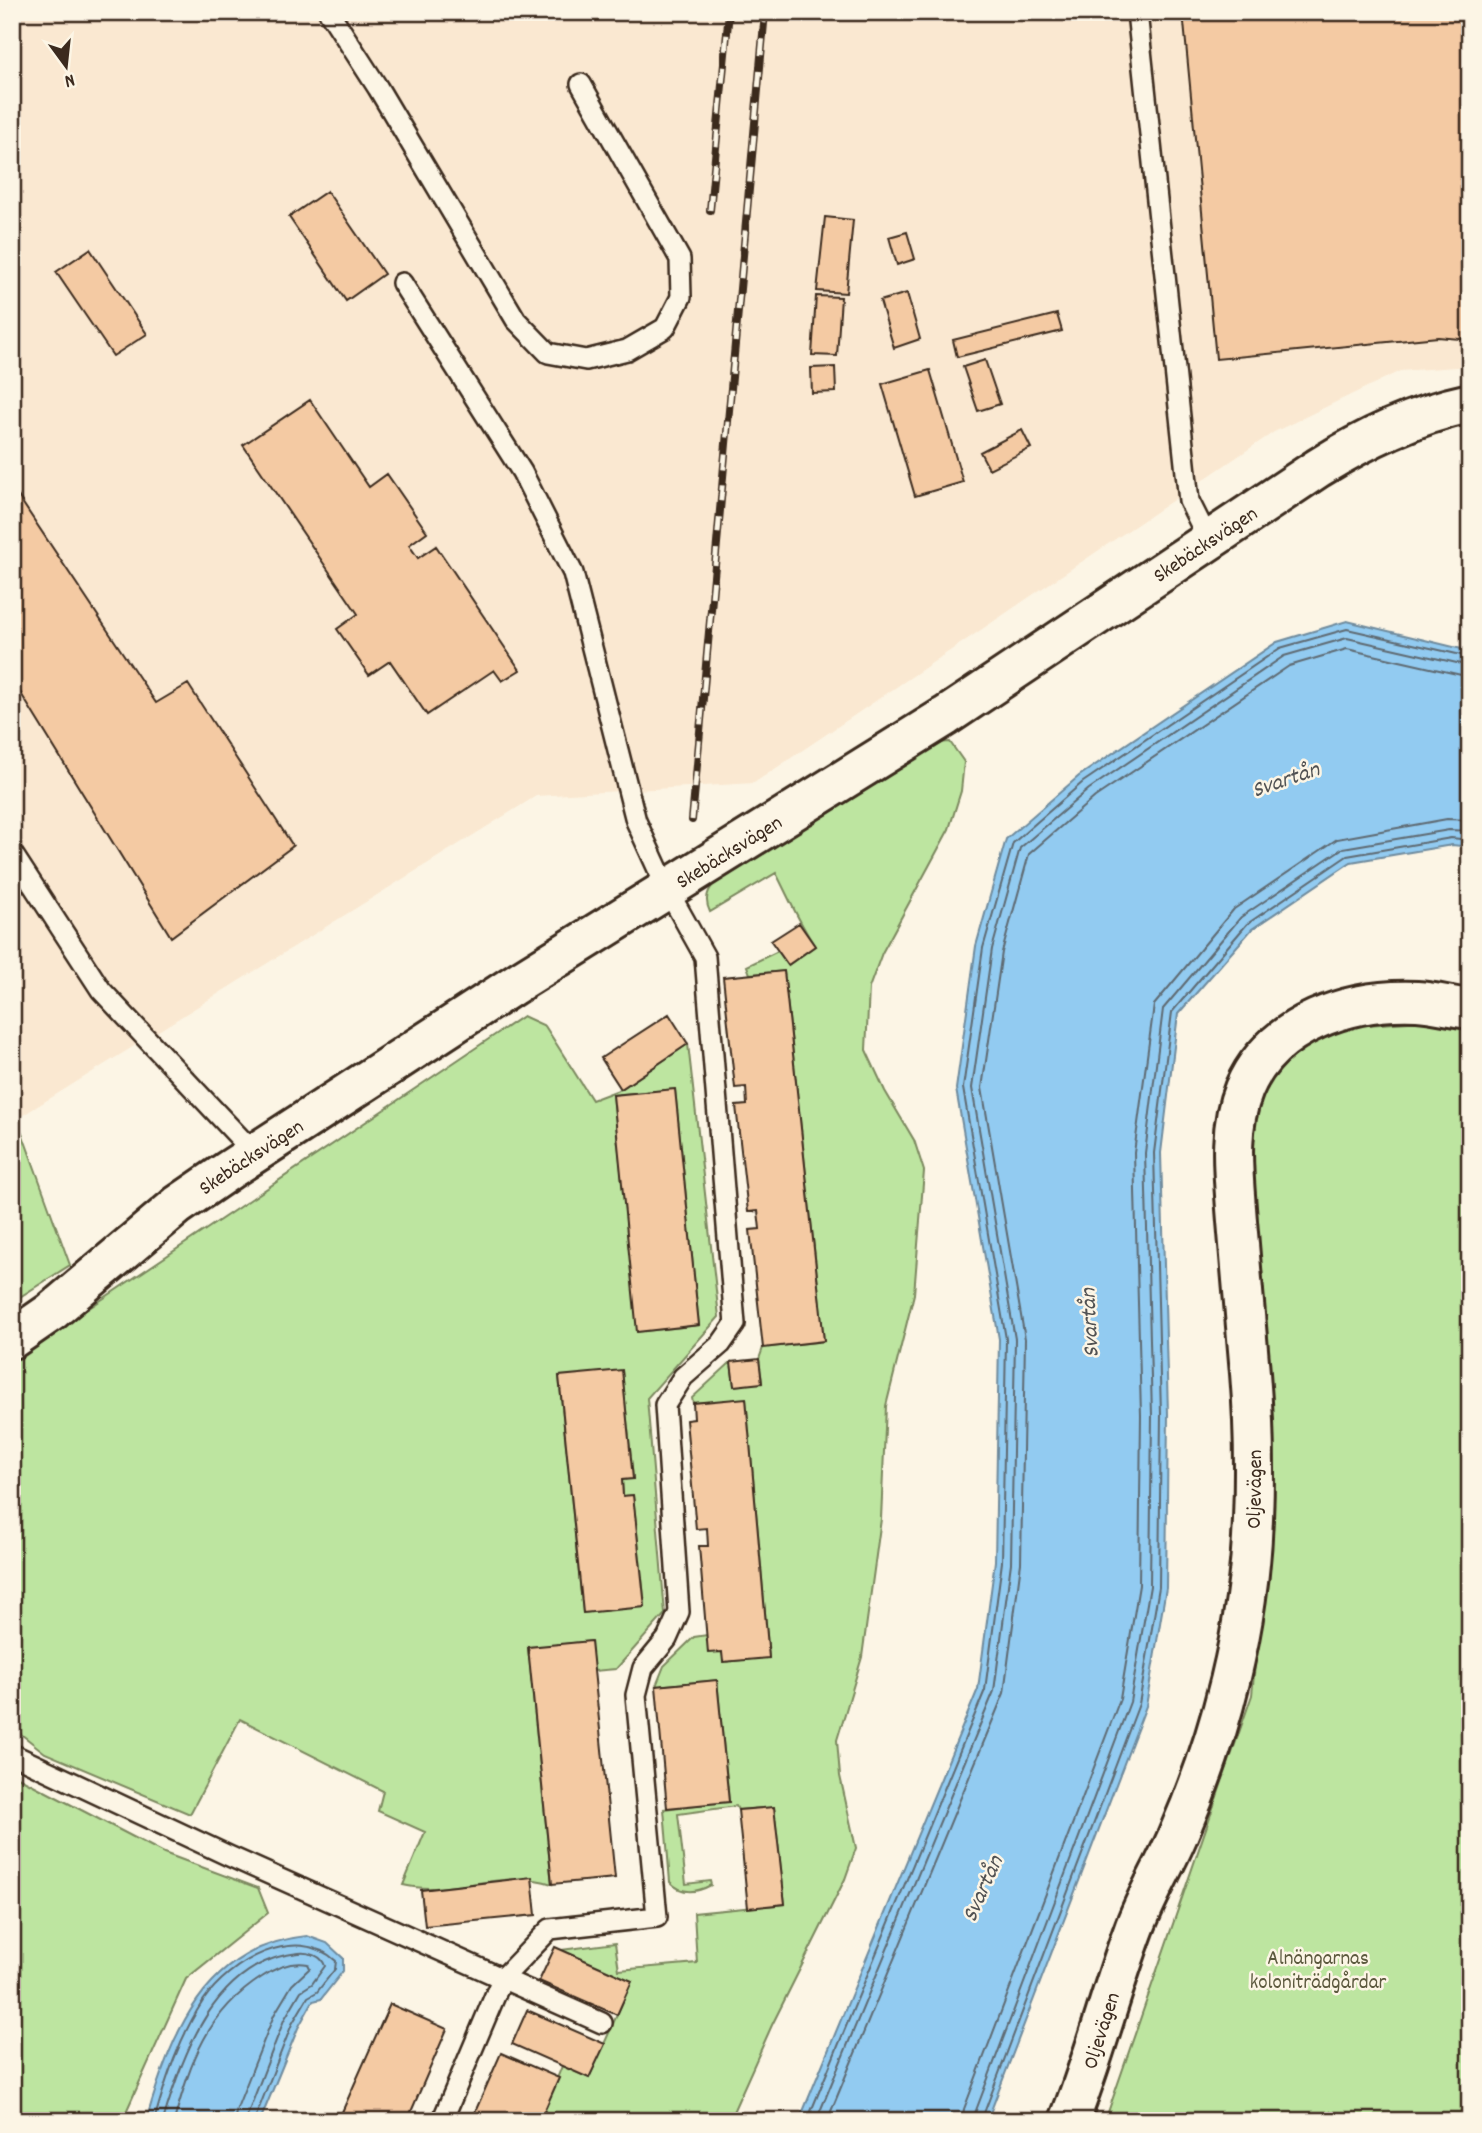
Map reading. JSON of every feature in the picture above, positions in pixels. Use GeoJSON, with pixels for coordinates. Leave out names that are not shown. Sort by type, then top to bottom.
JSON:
{"type":"FeatureCollection","features":[{"type":"Feature","properties":{"kind":"street","name":"Skebäcksvägen"},"geometry":{"type":"LineString","coordinates":[[12,1339],[51,1312],[178,1205],[667,889],[741,846],[968,702],[1093,620],[1208,539],[1354,446],[1406,420],[1470,403]]}},
{"type":"Feature","properties":{"kind":"street","name":"Oljevägen"},"geometry":{"type":"LineString","coordinates":[[1069,2121],[1134,1928],[1179,1833],[1211,1746],[1231,1676],[1246,1594],[1253,1520],[1253,1440],[1234,1168],[1235,1123],[1244,1089],[1262,1058],[1292,1030],[1330,1013],[1368,1004],[1416,1001],[1470,1009]]}},
{"type":"Feature","properties":{"kind":"lane"},"geometry":{"type":"LineString","coordinates":[[328,12],[393,112],[516,320],[548,353],[586,360],[627,350],[665,328],[681,297],[680,258],[581,85]]}},
{"type":"Feature","properties":{"kind":"lane"},"geometry":{"type":"LineString","coordinates":[[1137,12],[1189,501],[1208,539]]}},
{"type":"Feature","properties":{"kind":"lane"},"geometry":{"type":"LineString","coordinates":[[402,283],[522,472],[573,573],[633,809],[667,889],[705,957],[735,1324],[721,1344],[683,1377],[665,1405],[679,1612],[667,1639],[643,1668],[636,1695],[657,1917],[550,1929],[502,1979],[442,2121]]}},
{"type":"Feature","properties":{"kind":"lane"},"geometry":{"type":"LineString","coordinates":[[12,853],[101,990],[255,1154]]}},
{"type":"Feature","properties":{"kind":"lane"},"geometry":{"type":"LineString","coordinates":[[12,1754],[502,1979],[602,2022]]}},
{"type":"Feature","properties":{"kind":"shaded area"},"geometry":{"type":"Polygon","coordinates":[[[12,12],[1470,12],[1470,366],[1400,371],[1274,432],[754,783],[536,796],[12,1122],[12,12]]]}},
{"type":"Feature","properties":{"kind":"green space"},"geometry":{"type":"Polygon","coordinates":[[[950,742],[964,762],[961,791],[949,829],[882,953],[869,988],[866,1050],[885,1091],[914,1140],[924,1171],[914,1294],[886,1406],[881,1519],[862,1657],[837,1740],[840,1776],[856,1848],[845,1879],[772,2025],[729,2121],[540,2121],[562,2066],[589,2078],[632,1981],[561,1950],[615,1943],[619,1970],[697,1963],[694,1913],[785,1904],[774,1807],[738,1810],[736,1806],[678,1814],[686,1884],[710,1881],[711,1885],[690,1891],[680,1889],[670,1882],[664,1809],[729,1801],[717,1680],[656,1686],[664,1666],[694,1637],[707,1635],[722,1652],[724,1662],[769,1657],[746,1399],[693,1403],[692,1398],[731,1362],[734,1386],[762,1382],[759,1359],[763,1348],[824,1341],[784,971],[750,974],[747,966],[778,951],[788,965],[815,946],[776,873],[710,912],[708,895],[725,871],[924,744],[950,742]]]}},
{"type":"Feature","properties":{"kind":"green space"},"geometry":{"type":"Polygon","coordinates":[[[523,1016],[545,1026],[592,1100],[621,1089],[688,1044],[719,1317],[647,1398],[665,1614],[616,1669],[594,1671],[590,1641],[528,1648],[552,1884],[515,1879],[440,1888],[403,1885],[425,1832],[378,1811],[383,1791],[240,1719],[190,1814],[45,1753],[12,1727],[12,1360],[523,1016]],[[675,1089],[613,1095],[638,1332],[699,1325],[675,1089]],[[622,1371],[559,1377],[583,1613],[645,1606],[633,1495],[623,1496],[622,1480],[633,1478],[622,1371]]]}},
{"type":"Feature","properties":{"kind":"green space","name":"Alnängarnas koloniträdgårdar"},"geometry":{"type":"Polygon","coordinates":[[[1437,1020],[1470,1027],[1470,2121],[1105,2121],[1252,1695],[1272,1491],[1264,1294],[1249,1151],[1257,1107],[1272,1074],[1308,1040],[1352,1026],[1437,1020]]]}},
{"type":"Feature","properties":{"kind":"green space"},"geometry":{"type":"Polygon","coordinates":[[[17,1119],[70,1265],[12,1302],[12,1122],[17,1119]]]}},
{"type":"Feature","properties":{"kind":"green space"},"geometry":{"type":"Polygon","coordinates":[[[12,1774],[164,1853],[258,1888],[268,1913],[186,1979],[122,2121],[12,2121],[12,1774]]]}},
{"type":"Feature","properties":{"kind":"water","name":"Svartån"},"geometry":{"type":"Polygon","coordinates":[[[1347,621],[1470,651],[1470,847],[1452,845],[1351,862],[1252,929],[1178,1014],[1161,1153],[1168,1414],[1166,1588],[1146,1706],[987,2121],[799,2121],[978,1689],[995,1561],[999,1339],[956,1089],[976,946],[1006,839],[1079,776],[1277,642],[1347,621]]]}},
{"type":"Feature","properties":{"kind":"water"},"geometry":{"type":"Polygon","coordinates":[[[307,1936],[327,1943],[343,1958],[343,1971],[321,1999],[313,2001],[298,2028],[260,2121],[146,2121],[167,2057],[181,2027],[218,1976],[242,1957],[272,1943],[307,1936]]]}},
{"type":"Feature","properties":{"kind":"building"},"geometry":{"type":"Polygon","coordinates":[[[1183,12],[1470,12],[1470,340],[1438,337],[1216,359],[1183,12]]]}},
{"type":"Feature","properties":{"kind":"building"},"geometry":{"type":"Polygon","coordinates":[[[327,191],[384,274],[346,301],[289,217],[327,191]]]}},
{"type":"Feature","properties":{"kind":"building"},"geometry":{"type":"Polygon","coordinates":[[[825,217],[853,220],[846,293],[817,291],[825,217]]]}},
{"type":"Feature","properties":{"kind":"building"},"geometry":{"type":"Polygon","coordinates":[[[907,232],[915,259],[897,265],[889,237],[907,232]]]}},
{"type":"Feature","properties":{"kind":"building"},"geometry":{"type":"Polygon","coordinates":[[[90,249],[147,334],[113,356],[56,272],[90,249]]]}},
{"type":"Feature","properties":{"kind":"building"},"geometry":{"type":"Polygon","coordinates":[[[907,293],[920,339],[894,348],[880,301],[907,293]]]}},
{"type":"Feature","properties":{"kind":"building"},"geometry":{"type":"Polygon","coordinates":[[[816,296],[841,297],[837,356],[812,355],[816,296]]]}},
{"type":"Feature","properties":{"kind":"building"},"geometry":{"type":"Polygon","coordinates":[[[1057,314],[1062,331],[957,357],[953,340],[1057,314]]]}},
{"type":"Feature","properties":{"kind":"building"},"geometry":{"type":"Polygon","coordinates":[[[985,360],[1000,404],[978,411],[963,367],[985,360]]]}},
{"type":"Feature","properties":{"kind":"building"},"geometry":{"type":"Polygon","coordinates":[[[835,367],[836,392],[812,393],[811,368],[835,367]]]}},
{"type":"Feature","properties":{"kind":"building"},"geometry":{"type":"Polygon","coordinates":[[[930,370],[963,482],[915,496],[882,384],[930,370]]]}},
{"type":"Feature","properties":{"kind":"building"},"geometry":{"type":"Polygon","coordinates":[[[310,400],[369,487],[387,474],[427,532],[409,545],[418,558],[436,546],[520,670],[502,681],[494,670],[427,715],[390,661],[369,675],[337,629],[358,614],[243,445],[310,400]]]}},
{"type":"Feature","properties":{"kind":"building"},"geometry":{"type":"Polygon","coordinates":[[[1022,430],[1031,448],[989,469],[980,452],[1022,430]]]}},
{"type":"Feature","properties":{"kind":"building"},"geometry":{"type":"Polygon","coordinates":[[[12,487],[156,703],[188,684],[293,846],[171,937],[12,679],[12,487]]]}},
{"type":"Feature","properties":{"kind":"building"},"geometry":{"type":"Polygon","coordinates":[[[799,923],[815,946],[788,965],[771,941],[799,923]]]}},
{"type":"Feature","properties":{"kind":"building"},"geometry":{"type":"Polygon","coordinates":[[[784,971],[824,1341],[763,1348],[750,1230],[760,1229],[758,1211],[748,1212],[736,1106],[747,1105],[746,1087],[735,1088],[723,977],[784,971]]]}},
{"type":"Feature","properties":{"kind":"building"},"geometry":{"type":"Polygon","coordinates":[[[669,1014],[688,1044],[621,1089],[601,1058],[669,1014]]]}},
{"type":"Feature","properties":{"kind":"building"},"geometry":{"type":"Polygon","coordinates":[[[675,1089],[699,1325],[637,1332],[613,1095],[675,1089]]]}},
{"type":"Feature","properties":{"kind":"building"},"geometry":{"type":"Polygon","coordinates":[[[759,1359],[762,1383],[734,1386],[731,1362],[759,1359]]]}},
{"type":"Feature","properties":{"kind":"building"},"geometry":{"type":"Polygon","coordinates":[[[622,1370],[633,1479],[622,1480],[623,1496],[633,1495],[645,1607],[583,1613],[559,1376],[622,1370]]]}},
{"type":"Feature","properties":{"kind":"building"},"geometry":{"type":"Polygon","coordinates":[[[746,1398],[769,1658],[723,1662],[722,1652],[708,1653],[699,1546],[708,1546],[707,1528],[696,1529],[686,1420],[694,1419],[693,1403],[746,1398]]]}},
{"type":"Feature","properties":{"kind":"building"},"geometry":{"type":"Polygon","coordinates":[[[591,1641],[615,1878],[552,1884],[528,1647],[591,1641]]]}},
{"type":"Feature","properties":{"kind":"building"},"geometry":{"type":"Polygon","coordinates":[[[717,1680],[729,1802],[667,1808],[656,1686],[717,1680]]]}},
{"type":"Feature","properties":{"kind":"building"},"geometry":{"type":"Polygon","coordinates":[[[774,1807],[785,1904],[748,1908],[738,1810],[774,1807]]]}},
{"type":"Feature","properties":{"kind":"building"},"geometry":{"type":"Polygon","coordinates":[[[532,1877],[536,1915],[425,1926],[421,1890],[532,1877]]]}},
{"type":"Feature","properties":{"kind":"building"},"geometry":{"type":"Polygon","coordinates":[[[555,1947],[632,1981],[617,2015],[539,1981],[555,1947]]]}},
{"type":"Feature","properties":{"kind":"building"},"geometry":{"type":"Polygon","coordinates":[[[390,2004],[447,2029],[407,2121],[338,2121],[390,2004]]]}},
{"type":"Feature","properties":{"kind":"building"},"geometry":{"type":"Polygon","coordinates":[[[527,2010],[605,2044],[589,2078],[512,2044],[527,2010]]]}},
{"type":"Feature","properties":{"kind":"building"},"geometry":{"type":"Polygon","coordinates":[[[501,2053],[559,2078],[540,2121],[471,2121],[501,2053]]]}},
{"type":"Feature","properties":{"kind":"railway"},"geometry":{"type":"LineString","coordinates":[[710,210],[729,12]]}},
{"type":"Feature","properties":{"kind":"railway"},"geometry":{"type":"LineString","coordinates":[[692,820],[765,12]]}}]}
